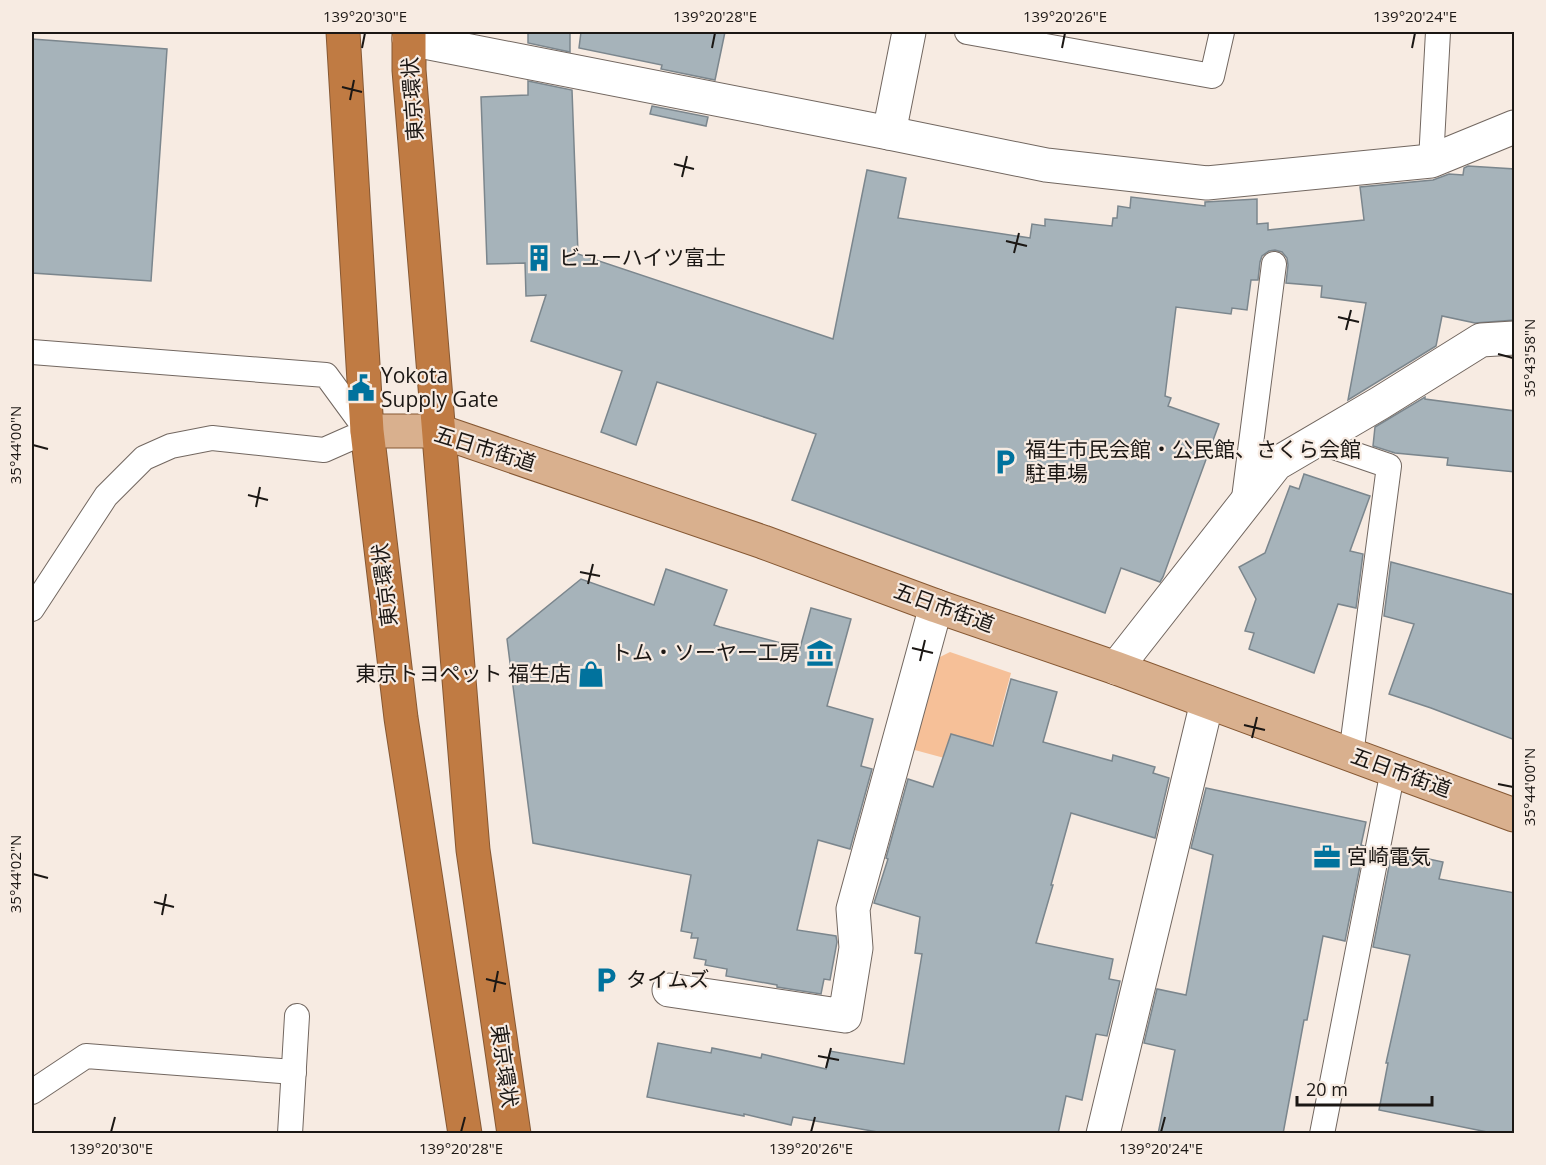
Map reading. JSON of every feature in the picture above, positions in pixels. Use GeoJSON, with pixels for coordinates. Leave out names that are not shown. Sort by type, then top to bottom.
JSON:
{"type":"FeatureCollection","features":[{"type":"Feature","properties":{"kind":"highway","name":"東京環状"},"geometry":{"type":"LineString","coordinates":[[343,32],[367,431],[401,718],[465,1134]]}},
{"type":"Feature","properties":{"kind":"highway","name":"東京環状"},"geometry":{"type":"LineString","coordinates":[[410,35],[409,70],[473,850],[514,1134]]}},
{"type":"Feature","properties":{"kind":"main road","name":"五日市街道"},"geometry":{"type":"LineString","coordinates":[[367,431],[439,431],[763,542],[936,606],[1116,668],[1515,815]]}},
{"type":"Feature","properties":{"kind":"street"},"geometry":{"type":"LineString","coordinates":[[889,133],[909,32]]}},
{"type":"Feature","properties":{"kind":"street"},"geometry":{"type":"LineString","coordinates":[[410,35],[1046,165],[1207,183],[1431,161],[1515,127]]}},
{"type":"Feature","properties":{"kind":"street"},"geometry":{"type":"LineString","coordinates":[[1116,668],[1276,464],[1481,340],[1515,338]]}},
{"type":"Feature","properties":{"kind":"street"},"geometry":{"type":"LineString","coordinates":[[669,990],[845,1016],[856,948],[853,909],[936,606]]}},
{"type":"Feature","properties":{"kind":"street"},"geometry":{"type":"LineString","coordinates":[[1103,1134],[1207,702]]}},
{"type":"Feature","properties":{"kind":"lane"},"geometry":{"type":"LineString","coordinates":[[967,32],[1212,76],[1222,32]]}},
{"type":"Feature","properties":{"kind":"lane"},"geometry":{"type":"LineString","coordinates":[[1431,161],[1438,32]]}},
{"type":"Feature","properties":{"kind":"lane"},"geometry":{"type":"LineString","coordinates":[[1243,506],[1274,264]]}},
{"type":"Feature","properties":{"kind":"lane"},"geometry":{"type":"LineString","coordinates":[[32,352],[326,375],[367,431],[324,450],[212,438],[171,446],[144,458],[106,496],[32,609]]}},
{"type":"Feature","properties":{"kind":"lane"},"geometry":{"type":"LineString","coordinates":[[1316,441],[1389,466],[1351,755]]}},
{"type":"Feature","properties":{"kind":"lane"},"geometry":{"type":"LineString","coordinates":[[1322,1134],[1393,770]]}},
{"type":"Feature","properties":{"kind":"lane"},"geometry":{"type":"LineString","coordinates":[[290,1134],[297,1016]]}},
{"type":"Feature","properties":{"kind":"lane"},"geometry":{"type":"LineString","coordinates":[[32,1092],[86,1056],[294,1072]]}},
{"type":"Feature","properties":{"kind":"shaded area"},"geometry":{"type":"Polygon","coordinates":[[[950,652],[1011,673],[985,769],[911,749],[934,660],[950,652]]]}},
{"type":"Feature","properties":{"kind":"building"},"geometry":{"type":"Polygon","coordinates":[[[528,32],[570,32],[570,52],[528,43],[528,32]]]}},
{"type":"Feature","properties":{"kind":"building"},"geometry":{"type":"Polygon","coordinates":[[[581,32],[725,32],[715,80],[661,69],[662,65],[579,48],[581,32]]]}},
{"type":"Feature","properties":{"kind":"building"},"geometry":{"type":"Polygon","coordinates":[[[32,39],[167,49],[151,281],[32,273],[32,39]]]}},
{"type":"Feature","properties":{"kind":"building"},"geometry":{"type":"Polygon","coordinates":[[[528,81],[572,90],[578,254],[833,339],[867,170],[906,178],[898,218],[1030,238],[1032,224],[1045,226],[1045,219],[1112,226],[1113,218],[1117,218],[1118,206],[1130,208],[1131,197],[1205,206],[1205,202],[1257,199],[1257,224],[1268,223],[1268,230],[1364,220],[1360,187],[1433,180],[1449,174],[1463,175],[1464,168],[1468,166],[1515,169],[1515,320],[1475,323],[1442,316],[1436,346],[1348,400],[1366,303],[1321,297],[1322,286],[1286,283],[1288,265],[1287,258],[1282,252],[1269,251],[1262,256],[1258,280],[1251,280],[1247,310],[1232,308],[1231,314],[1176,307],[1165,396],[1171,398],[1168,406],[1219,424],[1160,582],[1121,568],[1105,613],[792,500],[816,434],[657,382],[636,445],[601,432],[622,371],[531,341],[546,295],[526,296],[525,263],[487,264],[481,97],[528,95],[528,81]]]}},
{"type":"Feature","properties":{"kind":"building"},"geometry":{"type":"Polygon","coordinates":[[[652,106],[708,117],[706,126],[650,114],[652,106]]]}},
{"type":"Feature","properties":{"kind":"building"},"geometry":{"type":"Polygon","coordinates":[[[1425,397],[1425,399],[1515,411],[1515,472],[1447,465],[1448,458],[1395,453],[1373,446],[1375,427],[1425,397]]]}},
{"type":"Feature","properties":{"kind":"building"},"geometry":{"type":"Polygon","coordinates":[[[1304,474],[1370,496],[1350,551],[1363,554],[1356,608],[1338,604],[1314,673],[1249,649],[1254,633],[1245,631],[1256,599],[1239,567],[1265,553],[1290,486],[1299,489],[1304,474]]]}},
{"type":"Feature","properties":{"kind":"building"},"geometry":{"type":"Polygon","coordinates":[[[1391,562],[1515,595],[1515,740],[1389,694],[1414,624],[1384,616],[1391,562]]]}},
{"type":"Feature","properties":{"kind":"building"},"geometry":{"type":"Polygon","coordinates":[[[666,569],[727,590],[714,625],[720,627],[800,648],[811,608],[851,619],[827,706],[873,719],[861,766],[872,769],[850,849],[818,840],[797,930],[836,936],[837,942],[830,980],[824,979],[821,994],[726,976],[727,969],[705,965],[706,960],[694,958],[698,938],[691,938],[692,933],[681,931],[691,875],[533,843],[507,639],[581,579],[654,605],[666,569]]]}},
{"type":"Feature","properties":{"kind":"building"},"geometry":{"type":"Polygon","coordinates":[[[1011,679],[1057,692],[1043,742],[1112,761],[1113,755],[1155,767],[1153,773],[1169,778],[1155,838],[1071,813],[1036,943],[1113,959],[1109,979],[1120,981],[1107,1036],[1096,1034],[1082,1100],[1066,1096],[1058,1134],[889,1134],[793,1117],[791,1125],[744,1114],[744,1116],[647,1097],[658,1043],[711,1053],[712,1048],[761,1058],[762,1054],[826,1069],[830,1051],[904,1064],[922,954],[915,953],[920,917],[874,903],[888,859],[886,858],[908,779],[933,787],[951,734],[993,746],[1011,679]]]}},
{"type":"Feature","properties":{"kind":"building"},"geometry":{"type":"Polygon","coordinates":[[[1206,788],[1366,822],[1361,845],[1364,846],[1345,941],[1323,936],[1307,1020],[1304,1020],[1283,1134],[1158,1134],[1175,1050],[1144,1043],[1157,989],[1186,995],[1213,855],[1191,848],[1206,788]]]}},
{"type":"Feature","properties":{"kind":"building"},"geometry":{"type":"Polygon","coordinates":[[[1392,851],[1443,862],[1439,879],[1515,893],[1515,1134],[1497,1134],[1379,1110],[1388,1063],[1386,1063],[1410,955],[1373,947],[1392,851]]]}},
{"type":"Feature","properties":{"kind":"place","name":"ビューハイツ富士"},"geometry":{"type":"Point","coordinates":[539,258]}},
{"type":"Feature","properties":{"kind":"place","name":"Yokota Supply Gate"},"geometry":{"type":"Point","coordinates":[361,388]}},
{"type":"Feature","properties":{"kind":"place","name":"福生市民会館・公民館、さくら会館 駐車場"},"geometry":{"type":"Point","coordinates":[1005,462]}},
{"type":"Feature","properties":{"kind":"place","name":"トム・ソーヤー工房"},"geometry":{"type":"Point","coordinates":[820,653]}},
{"type":"Feature","properties":{"kind":"place","name":"東京トヨペット 福生店"},"geometry":{"type":"Point","coordinates":[591,674]}},
{"type":"Feature","properties":{"kind":"place","name":"宮崎電気"},"geometry":{"type":"Point","coordinates":[1327,857]}},
{"type":"Feature","properties":{"kind":"place","name":"タイムズ"},"geometry":{"type":"Point","coordinates":[606,980]}}]}
